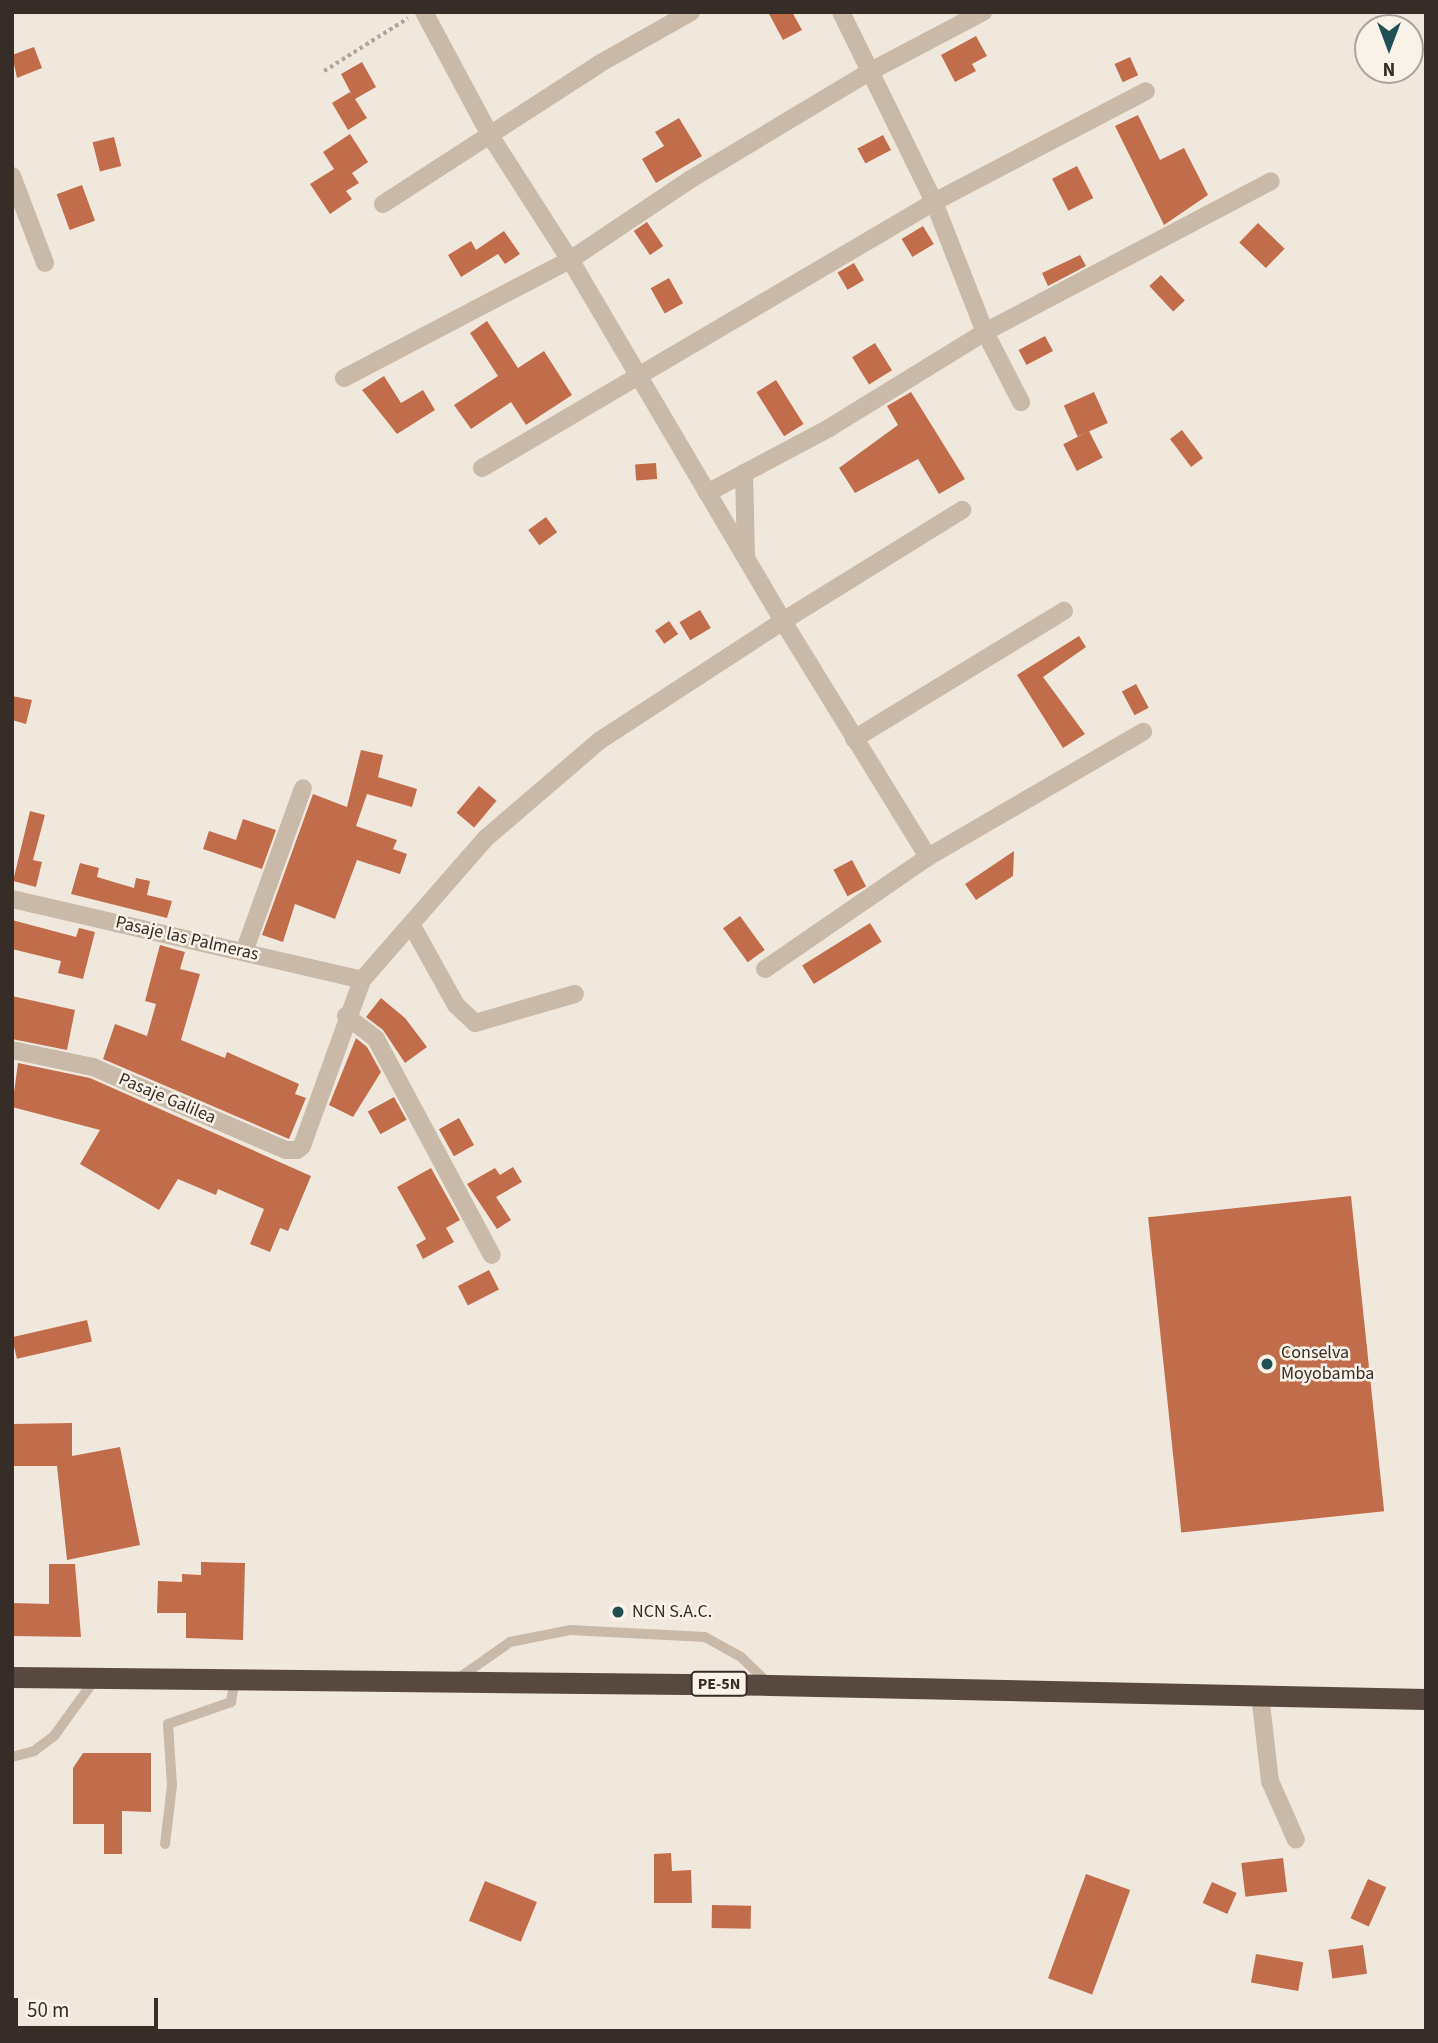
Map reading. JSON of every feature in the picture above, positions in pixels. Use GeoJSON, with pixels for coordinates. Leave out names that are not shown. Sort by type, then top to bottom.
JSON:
{"type":"FeatureCollection","features":[{"type":"Feature","properties":{"kind":"highway","name":"PE-5N"},"geometry":{"type":"LineString","coordinates":[[12,1677],[769,1685],[1426,1699]]}},
{"type":"Feature","properties":{"kind":"street"},"geometry":{"type":"LineString","coordinates":[[424,12],[491,137],[570,260],[783,621],[928,857]]}},
{"type":"Feature","properties":{"kind":"street"},"geometry":{"type":"LineString","coordinates":[[383,204],[491,137],[599,64],[691,12]]}},
{"type":"Feature","properties":{"kind":"street"},"geometry":{"type":"LineString","coordinates":[[841,12],[934,202],[985,332],[1021,402]]}},
{"type":"Feature","properties":{"kind":"street"},"geometry":{"type":"LineString","coordinates":[[344,378],[570,260],[691,178],[871,71],[983,12]]}},
{"type":"Feature","properties":{"kind":"street"},"geometry":{"type":"LineString","coordinates":[[482,468],[934,202],[1146,91]]}},
{"type":"Feature","properties":{"kind":"street"},"geometry":{"type":"LineString","coordinates":[[12,176],[45,263]]}},
{"type":"Feature","properties":{"kind":"street"},"geometry":{"type":"LineString","coordinates":[[707,493],[829,428],[985,332],[1271,181]]}},
{"type":"Feature","properties":{"kind":"street"},"geometry":{"type":"LineString","coordinates":[[744,473],[746,559]]}},
{"type":"Feature","properties":{"kind":"street"},"geometry":{"type":"LineString","coordinates":[[492,1255],[376,1039],[346,1016],[362,981],[486,838],[599,741],[783,621],[962,510]]}},
{"type":"Feature","properties":{"kind":"street"},"geometry":{"type":"LineString","coordinates":[[854,739],[1064,611]]}},
{"type":"Feature","properties":{"kind":"street"},"geometry":{"type":"LineString","coordinates":[[765,970],[928,857],[1143,732]]}},
{"type":"Feature","properties":{"kind":"street"},"geometry":{"type":"LineString","coordinates":[[244,952],[303,788]]}},
{"type":"Feature","properties":{"kind":"street","name":"Pasaje las Palmeras"},"geometry":{"type":"LineString","coordinates":[[12,900],[362,981]]}},
{"type":"Feature","properties":{"kind":"street"},"geometry":{"type":"LineString","coordinates":[[411,924],[456,1005],[475,1023],[575,994]]}},
{"type":"Feature","properties":{"kind":"street","name":"Pasaje Galilea"},"geometry":{"type":"LineString","coordinates":[[12,1049],[93,1067],[286,1150],[302,1146],[346,1016]]}},
{"type":"Feature","properties":{"kind":"street"},"geometry":{"type":"LineString","coordinates":[[1260,1695],[1269,1780],[1296,1840]]}},
{"type":"Feature","properties":{"kind":"lane"},"geometry":{"type":"LineString","coordinates":[[454,1681],[510,1642],[570,1630],[705,1637],[741,1657],[769,1685]]}},
{"type":"Feature","properties":{"kind":"lane"},"geometry":{"type":"LineString","coordinates":[[12,1757],[34,1751],[54,1736],[96,1678]]}},
{"type":"Feature","properties":{"kind":"lane"},"geometry":{"type":"LineString","coordinates":[[165,1844],[171,1798],[168,1724],[231,1702],[235,1679]]}},
{"type":"Feature","properties":{"kind":"path"},"geometry":{"type":"LineString","coordinates":[[324,71],[418,12]]}},
{"type":"Feature","properties":{"kind":"building"},"geometry":{"type":"Polygon","coordinates":[[[768,12],[792,12],[802,30],[783,40],[768,12]]]}},
{"type":"Feature","properties":{"kind":"building"},"geometry":{"type":"Polygon","coordinates":[[[976,36],[987,56],[972,64],[976,71],[955,82],[941,55],[976,36]]]}},
{"type":"Feature","properties":{"kind":"building"},"geometry":{"type":"Polygon","coordinates":[[[34,47],[42,68],[17,78],[12,55],[34,47]]]}},
{"type":"Feature","properties":{"kind":"building"},"geometry":{"type":"Polygon","coordinates":[[[1130,57],[1138,75],[1123,82],[1114,64],[1130,57]]]}},
{"type":"Feature","properties":{"kind":"building"},"geometry":{"type":"Polygon","coordinates":[[[362,62],[376,87],[355,99],[367,118],[348,130],[332,103],[350,92],[352,95],[341,74],[362,62]]]}},
{"type":"Feature","properties":{"kind":"building"},"geometry":{"type":"Polygon","coordinates":[[[1138,115],[1160,160],[1184,148],[1208,195],[1164,225],[1115,126],[1138,115]]]}},
{"type":"Feature","properties":{"kind":"building"},"geometry":{"type":"Polygon","coordinates":[[[679,118],[702,156],[656,183],[642,159],[664,146],[655,132],[679,118]]]}},
{"type":"Feature","properties":{"kind":"building"},"geometry":{"type":"Polygon","coordinates":[[[350,134],[368,162],[352,173],[359,183],[346,191],[352,199],[330,214],[310,184],[334,169],[323,152],[350,134]]]}},
{"type":"Feature","properties":{"kind":"building"},"geometry":{"type":"Polygon","coordinates":[[[883,135],[891,150],[865,164],[857,149],[883,135]]]}},
{"type":"Feature","properties":{"kind":"building"},"geometry":{"type":"Polygon","coordinates":[[[114,137],[121,166],[100,171],[93,142],[114,137]]]}},
{"type":"Feature","properties":{"kind":"building"},"geometry":{"type":"Polygon","coordinates":[[[1077,166],[1093,198],[1068,211],[1052,179],[1077,166]]]}},
{"type":"Feature","properties":{"kind":"building"},"geometry":{"type":"Polygon","coordinates":[[[82,185],[95,221],[70,230],[57,194],[82,185]]]}},
{"type":"Feature","properties":{"kind":"building"},"geometry":{"type":"Polygon","coordinates":[[[647,222],[663,246],[650,255],[634,231],[647,222]]]}},
{"type":"Feature","properties":{"kind":"building"},"geometry":{"type":"Polygon","coordinates":[[[1258,223],[1285,249],[1266,268],[1239,242],[1258,223]]]}},
{"type":"Feature","properties":{"kind":"building"},"geometry":{"type":"Polygon","coordinates":[[[923,226],[934,244],[912,257],[902,239],[923,226]]]}},
{"type":"Feature","properties":{"kind":"building"},"geometry":{"type":"Polygon","coordinates":[[[504,231],[520,254],[505,264],[498,254],[461,277],[448,255],[471,241],[476,250],[504,231]]]}},
{"type":"Feature","properties":{"kind":"building"},"geometry":{"type":"Polygon","coordinates":[[[1080,255],[1086,266],[1048,286],[1042,273],[1080,255]]]}},
{"type":"Feature","properties":{"kind":"building"},"geometry":{"type":"Polygon","coordinates":[[[854,263],[864,280],[848,290],[838,272],[854,263]]]}},
{"type":"Feature","properties":{"kind":"building"},"geometry":{"type":"Polygon","coordinates":[[[1161,275],[1185,301],[1173,312],[1149,286],[1161,275]]]}},
{"type":"Feature","properties":{"kind":"building"},"geometry":{"type":"Polygon","coordinates":[[[669,278],[683,303],[665,314],[651,288],[669,278]]]}},
{"type":"Feature","properties":{"kind":"building"},"geometry":{"type":"Polygon","coordinates":[[[487,321],[518,368],[544,351],[572,395],[526,425],[511,402],[471,429],[454,405],[498,376],[470,333],[487,321]]]}},
{"type":"Feature","properties":{"kind":"building"},"geometry":{"type":"Polygon","coordinates":[[[1045,336],[1053,351],[1026,365],[1019,350],[1045,336]]]}},
{"type":"Feature","properties":{"kind":"building"},"geometry":{"type":"Polygon","coordinates":[[[875,343],[892,370],[869,384],[852,357],[875,343]]]}},
{"type":"Feature","properties":{"kind":"building"},"geometry":{"type":"Polygon","coordinates":[[[384,376],[401,403],[423,390],[435,410],[397,434],[362,390],[384,376]]]}},
{"type":"Feature","properties":{"kind":"building"},"geometry":{"type":"Polygon","coordinates":[[[776,380],[804,424],[784,436],[756,392],[776,380]]]}},
{"type":"Feature","properties":{"kind":"building"},"geometry":{"type":"Polygon","coordinates":[[[911,392],[965,479],[939,494],[918,459],[855,493],[839,468],[898,425],[887,406],[911,392]]]}},
{"type":"Feature","properties":{"kind":"building"},"geometry":{"type":"Polygon","coordinates":[[[1094,392],[1108,423],[1078,436],[1064,405],[1094,392]]]}},
{"type":"Feature","properties":{"kind":"building"},"geometry":{"type":"Polygon","coordinates":[[[1182,430],[1203,458],[1191,467],[1170,439],[1182,430]]]}},
{"type":"Feature","properties":{"kind":"building"},"geometry":{"type":"Polygon","coordinates":[[[1089,431],[1103,458],[1077,471],[1063,444],[1089,431]]]}},
{"type":"Feature","properties":{"kind":"building"},"geometry":{"type":"Polygon","coordinates":[[[656,463],[657,479],[636,480],[635,464],[656,463]]]}},
{"type":"Feature","properties":{"kind":"building"},"geometry":{"type":"Polygon","coordinates":[[[546,517],[557,532],[539,545],[528,530],[546,517]]]}},
{"type":"Feature","properties":{"kind":"building"},"geometry":{"type":"Polygon","coordinates":[[[700,610],[711,628],[690,640],[679,622],[700,610]]]}},
{"type":"Feature","properties":{"kind":"building"},"geometry":{"type":"Polygon","coordinates":[[[669,621],[678,634],[664,644],[655,631],[669,621]]]}},
{"type":"Feature","properties":{"kind":"building"},"geometry":{"type":"Polygon","coordinates":[[[1079,636],[1086,647],[1043,677],[1085,734],[1063,748],[1017,675],[1079,636]]]}},
{"type":"Feature","properties":{"kind":"building"},"geometry":{"type":"Polygon","coordinates":[[[1136,684],[1149,708],[1135,715],[1122,692],[1136,684]]]}},
{"type":"Feature","properties":{"kind":"building"},"geometry":{"type":"Polygon","coordinates":[[[12,696],[32,700],[26,724],[12,720],[12,696]]]}},
{"type":"Feature","properties":{"kind":"building"},"geometry":{"type":"Polygon","coordinates":[[[361,750],[383,755],[378,777],[417,789],[412,807],[367,794],[356,826],[397,840],[393,849],[407,854],[400,874],[357,860],[335,919],[295,904],[283,942],[262,935],[313,794],[347,807],[361,750]]]}},
{"type":"Feature","properties":{"kind":"building"},"geometry":{"type":"Polygon","coordinates":[[[479,786],[497,801],[474,828],[457,813],[479,786]]]}},
{"type":"Feature","properties":{"kind":"building"},"geometry":{"type":"Polygon","coordinates":[[[30,811],[45,815],[33,860],[42,862],[36,887],[13,881],[30,811]]]}},
{"type":"Feature","properties":{"kind":"building"},"geometry":{"type":"Polygon","coordinates":[[[243,819],[276,830],[262,869],[203,849],[209,831],[236,840],[243,819]]]}},
{"type":"Feature","properties":{"kind":"building"},"geometry":{"type":"Polygon","coordinates":[[[1014,851],[1013,876],[976,900],[965,884],[1014,851]]]}},
{"type":"Feature","properties":{"kind":"building"},"geometry":{"type":"Polygon","coordinates":[[[852,860],[866,886],[848,896],[833,870],[852,860]]]}},
{"type":"Feature","properties":{"kind":"building"},"geometry":{"type":"Polygon","coordinates":[[[80,863],[99,868],[97,877],[134,888],[136,878],[150,881],[147,895],[172,901],[167,918],[71,894],[80,863]]]}},
{"type":"Feature","properties":{"kind":"building"},"geometry":{"type":"Polygon","coordinates":[[[740,916],[765,950],[748,962],[723,928],[740,916]]]}},
{"type":"Feature","properties":{"kind":"building"},"geometry":{"type":"Polygon","coordinates":[[[12,920],[76,937],[79,928],[95,932],[83,979],[58,973],[61,961],[12,949],[12,920]]]}},
{"type":"Feature","properties":{"kind":"building"},"geometry":{"type":"Polygon","coordinates":[[[870,923],[882,942],[814,984],[802,965],[870,923]]]}},
{"type":"Feature","properties":{"kind":"building"},"geometry":{"type":"Polygon","coordinates":[[[160,945],[185,952],[180,969],[200,974],[181,1040],[225,1058],[227,1052],[299,1084],[295,1094],[306,1098],[289,1139],[103,1059],[115,1024],[147,1036],[156,1004],[145,1001],[160,945]]]}},
{"type":"Feature","properties":{"kind":"building"},"geometry":{"type":"Polygon","coordinates":[[[12,996],[75,1010],[67,1050],[12,1039],[12,996]]]}},
{"type":"Feature","properties":{"kind":"building"},"geometry":{"type":"Polygon","coordinates":[[[381,998],[405,1018],[427,1047],[405,1063],[383,1030],[366,1017],[381,998]]]}},
{"type":"Feature","properties":{"kind":"building"},"geometry":{"type":"Polygon","coordinates":[[[356,1038],[367,1047],[381,1072],[353,1117],[329,1105],[356,1038]]]}},
{"type":"Feature","properties":{"kind":"building"},"geometry":{"type":"Polygon","coordinates":[[[18,1063],[90,1078],[311,1176],[288,1231],[280,1228],[270,1252],[250,1244],[264,1209],[218,1189],[216,1195],[178,1179],[159,1210],[80,1164],[100,1130],[12,1107],[18,1063]]]}},
{"type":"Feature","properties":{"kind":"building"},"geometry":{"type":"Polygon","coordinates":[[[394,1097],[407,1120],[380,1134],[368,1112],[394,1097]]]}},
{"type":"Feature","properties":{"kind":"building"},"geometry":{"type":"Polygon","coordinates":[[[459,1118],[474,1145],[454,1156],[439,1129],[459,1118]]]}},
{"type":"Feature","properties":{"kind":"building"},"geometry":{"type":"Polygon","coordinates":[[[513,1167],[522,1182],[496,1197],[511,1220],[497,1229],[467,1184],[495,1168],[500,1175],[513,1167]]]}},
{"type":"Feature","properties":{"kind":"building"},"geometry":{"type":"Polygon","coordinates":[[[431,1168],[460,1220],[446,1228],[454,1242],[423,1259],[416,1245],[426,1239],[397,1187],[431,1168]]]}},
{"type":"Feature","properties":{"kind":"building","name":"Conselva Moyobamba"},"geometry":{"type":"Polygon","coordinates":[[[1351,1196],[1384,1511],[1181,1533],[1148,1217],[1351,1196]]]}},
{"type":"Feature","properties":{"kind":"building"},"geometry":{"type":"Polygon","coordinates":[[[489,1270],[499,1290],[468,1305],[458,1286],[489,1270]]]}},
{"type":"Feature","properties":{"kind":"building"},"geometry":{"type":"Polygon","coordinates":[[[87,1320],[92,1341],[17,1359],[12,1337],[87,1320]]]}},
{"type":"Feature","properties":{"kind":"building"},"geometry":{"type":"Polygon","coordinates":[[[72,1423],[72,1456],[120,1447],[140,1545],[67,1560],[57,1466],[12,1466],[12,1424],[72,1423]]]}},
{"type":"Feature","properties":{"kind":"building"},"geometry":{"type":"Polygon","coordinates":[[[201,1562],[245,1563],[243,1640],[186,1638],[186,1613],[157,1613],[158,1581],[182,1582],[182,1574],[201,1575],[201,1562]]]}},
{"type":"Feature","properties":{"kind":"building"},"geometry":{"type":"Polygon","coordinates":[[[49,1564],[75,1564],[81,1637],[12,1636],[12,1603],[49,1604],[49,1564]]]}},
{"type":"Feature","properties":{"kind":"building"},"geometry":{"type":"Polygon","coordinates":[[[83,1753],[151,1753],[151,1812],[122,1811],[122,1854],[104,1854],[104,1824],[73,1824],[73,1768],[83,1753]]]}},
{"type":"Feature","properties":{"kind":"building"},"geometry":{"type":"Polygon","coordinates":[[[671,1853],[672,1871],[691,1870],[692,1903],[654,1903],[654,1854],[671,1853]]]}},
{"type":"Feature","properties":{"kind":"building"},"geometry":{"type":"Polygon","coordinates":[[[1283,1858],[1287,1892],[1245,1897],[1241,1863],[1283,1858]]]}},
{"type":"Feature","properties":{"kind":"building"},"geometry":{"type":"Polygon","coordinates":[[[1086,1874],[1130,1890],[1092,1994],[1048,1978],[1086,1874]]]}},
{"type":"Feature","properties":{"kind":"building"},"geometry":{"type":"Polygon","coordinates":[[[1368,1879],[1386,1887],[1369,1926],[1351,1918],[1368,1879]]]}},
{"type":"Feature","properties":{"kind":"building"},"geometry":{"type":"Polygon","coordinates":[[[485,1881],[537,1902],[521,1942],[469,1921],[485,1881]]]}},
{"type":"Feature","properties":{"kind":"building"},"geometry":{"type":"Polygon","coordinates":[[[1212,1882],[1237,1893],[1227,1914],[1203,1903],[1212,1882]]]}},
{"type":"Feature","properties":{"kind":"building"},"geometry":{"type":"Polygon","coordinates":[[[712,1905],[751,1906],[751,1929],[712,1928],[712,1905]]]}},
{"type":"Feature","properties":{"kind":"building"},"geometry":{"type":"Polygon","coordinates":[[[1363,1945],[1367,1974],[1332,1979],[1328,1950],[1363,1945]]]}},
{"type":"Feature","properties":{"kind":"building"},"geometry":{"type":"Polygon","coordinates":[[[1256,1954],[1303,1962],[1298,1991],[1251,1983],[1256,1954]]]}},
{"type":"Feature","properties":{"kind":"place","name":"Conselva Moyobamba"},"geometry":{"type":"Point","coordinates":[1267,1364]}},
{"type":"Feature","properties":{"kind":"place","name":"NCN S.A.C."},"geometry":{"type":"Point","coordinates":[618,1612]}}]}
